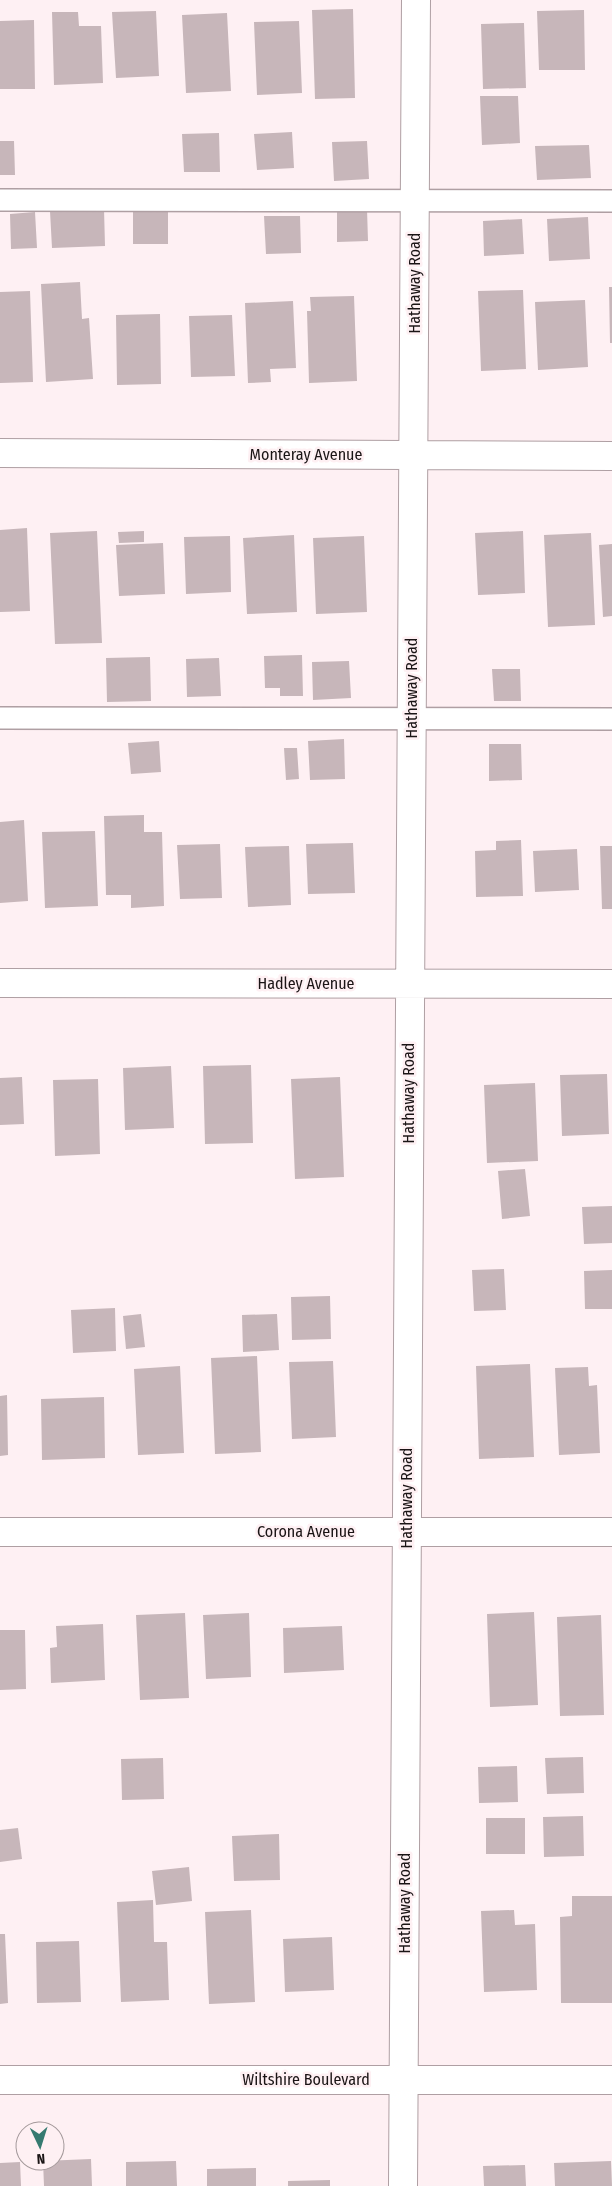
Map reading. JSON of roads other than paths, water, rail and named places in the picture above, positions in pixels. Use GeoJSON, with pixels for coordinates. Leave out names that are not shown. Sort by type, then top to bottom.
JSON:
{"type":"FeatureCollection","features":[{"type":"Feature","properties":{"kind":"street","name":"Hathaway Road"},"geometry":{"type":"LineString","coordinates":[[403,2186],[408,983],[416,0]]}},
{"type":"Feature","properties":{"kind":"street","name":"Monteray Avenue"},"geometry":{"type":"LineString","coordinates":[[0,453],[612,456]]}},
{"type":"Feature","properties":{"kind":"street","name":"Hadley Avenue"},"geometry":{"type":"LineString","coordinates":[[0,983],[612,984]]}},
{"type":"Feature","properties":{"kind":"street","name":"Corona Avenue"},"geometry":{"type":"LineString","coordinates":[[0,1532],[612,1532]]}},
{"type":"Feature","properties":{"kind":"street","name":"Wiltshire Boulevard"},"geometry":{"type":"LineString","coordinates":[[0,2080],[612,2080]]}},
{"type":"Feature","properties":{"kind":"lane"},"geometry":{"type":"LineString","coordinates":[[0,200],[612,201]]}},
{"type":"Feature","properties":{"kind":"lane"},"geometry":{"type":"LineString","coordinates":[[0,718],[612,719]]}}]}
